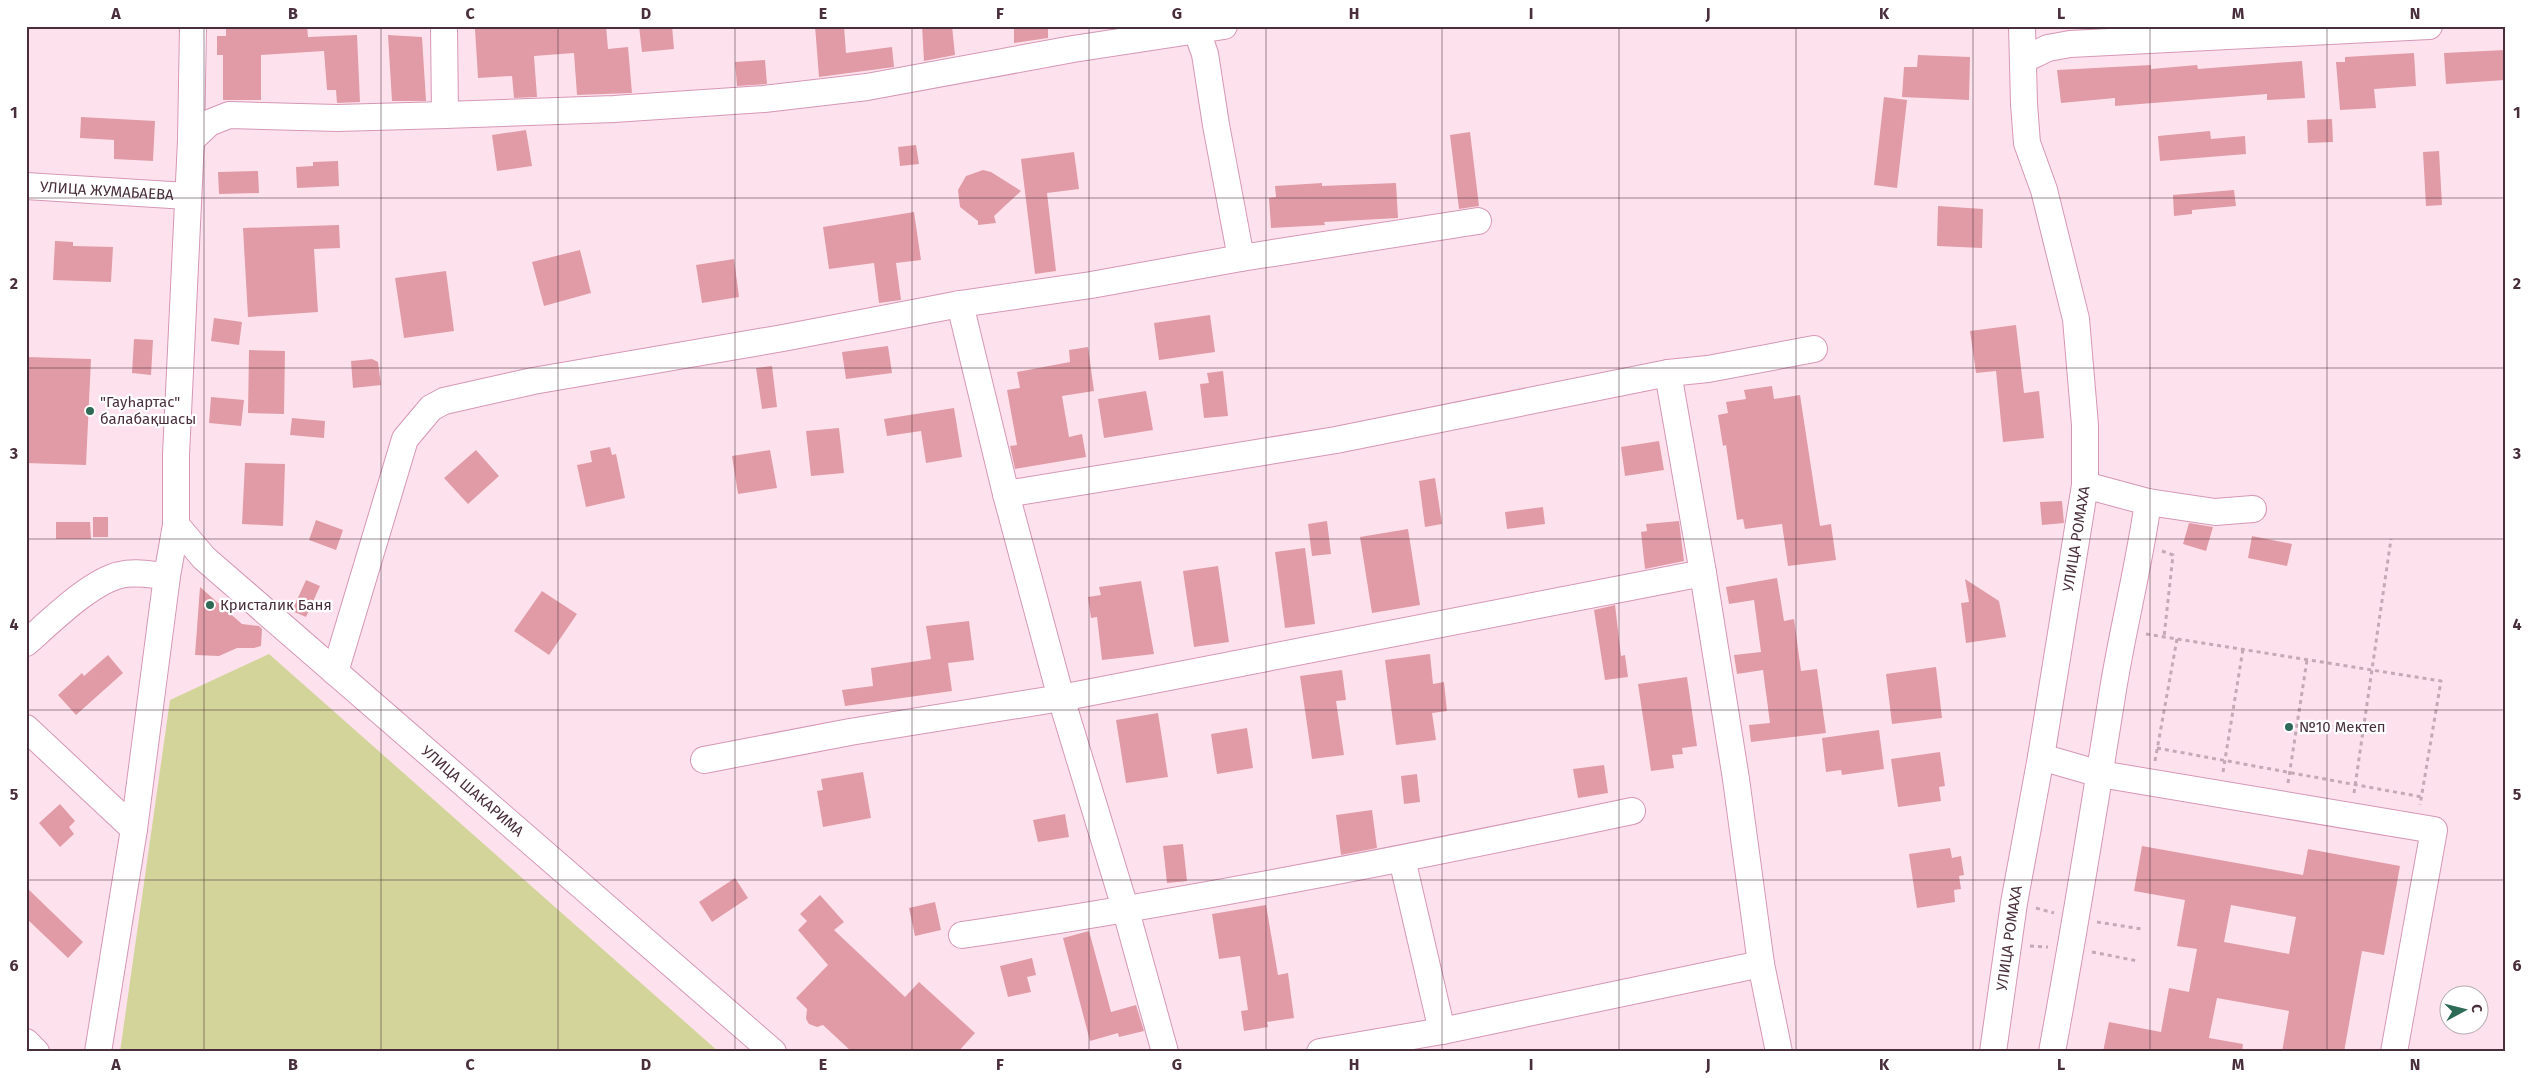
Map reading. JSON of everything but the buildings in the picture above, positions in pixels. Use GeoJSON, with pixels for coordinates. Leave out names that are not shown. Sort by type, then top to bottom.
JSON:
{"type":"FeatureCollection","features":[{"type":"Feature","properties":{"kind":"street"},"geometry":{"type":"LineString","coordinates":[[98,1052],[134,828],[167,576],[176,525],[176,455],[191,140],[193,26]]}},
{"type":"Feature","properties":{"kind":"street"},"geometry":{"type":"LineString","coordinates":[[444,26],[445,115]]}},
{"type":"Feature","properties":{"kind":"street"},"geometry":{"type":"LineString","coordinates":[[191,140],[209,123],[229,115],[337,118],[614,110],[764,99],[867,87],[1195,28],[1224,26]]}},
{"type":"Feature","properties":{"kind":"street","name":"УЛИЦА РОМАХА"},"geometry":{"type":"LineString","coordinates":[[1993,1052],[2014,903],[2041,757],[2085,485],[2082,374],[2076,319],[2044,190],[2028,143],[2022,26]]}},
{"type":"Feature","properties":{"kind":"street"},"geometry":{"type":"LineString","coordinates":[[2023,60],[2048,48],[2070,44],[2428,26]]}},
{"type":"Feature","properties":{"kind":"street"},"geometry":{"type":"LineString","coordinates":[[1195,28],[1207,62],[1216,125],[1242,258]]}},
{"type":"Feature","properties":{"kind":"street","name":"УЛИЦА ЖУМАБАЕВА"},"geometry":{"type":"LineString","coordinates":[[26,186],[187,196]]}},
{"type":"Feature","properties":{"kind":"street"},"geometry":{"type":"LineString","coordinates":[[335,672],[405,439],[431,408],[444,401],[533,381],[783,338],[960,304],[1091,285],[1242,258],[1478,222]]}},
{"type":"Feature","properties":{"kind":"street"},"geometry":{"type":"LineString","coordinates":[[960,304],[1006,494],[1061,698],[1126,911],[1165,1052]]}},
{"type":"Feature","properties":{"kind":"street"},"geometry":{"type":"LineString","coordinates":[[1006,494],[1336,440],[1668,373],[1708,369],[1814,349]]}},
{"type":"Feature","properties":{"kind":"street"},"geometry":{"type":"LineString","coordinates":[[1668,373],[1736,779],[1761,964],[1779,1052]]}},
{"type":"Feature","properties":{"kind":"street"},"geometry":{"type":"LineString","coordinates":[[2085,485],[2148,502],[2215,512],[2252,509]]}},
{"type":"Feature","properties":{"kind":"street"},"geometry":{"type":"LineString","coordinates":[[2052,1052],[2100,774],[2112,693],[2142,546],[2148,502]]}},
{"type":"Feature","properties":{"kind":"street","name":"УЛИЦА ШАКАРИМА"},"geometry":{"type":"LineString","coordinates":[[176,525],[204,558],[773,1052]]}},
{"type":"Feature","properties":{"kind":"street"},"geometry":{"type":"LineString","coordinates":[[26,642],[80,596],[119,575],[132,573],[167,576]]}},
{"type":"Feature","properties":{"kind":"street"},"geometry":{"type":"LineString","coordinates":[[704,760],[850,732],[1061,698],[1703,573]]}},
{"type":"Feature","properties":{"kind":"street"},"geometry":{"type":"LineString","coordinates":[[26,728],[134,828]]}},
{"type":"Feature","properties":{"kind":"street"},"geometry":{"type":"LineString","coordinates":[[2041,757],[2100,774],[2434,830],[2394,1052]]}},
{"type":"Feature","properties":{"kind":"street"},"geometry":{"type":"LineString","coordinates":[[962,935],[1126,911],[1402,859],[1632,811]]}},
{"type":"Feature","properties":{"kind":"street"},"geometry":{"type":"LineString","coordinates":[[1402,859],[1442,1030]]}},
{"type":"Feature","properties":{"kind":"street"},"geometry":{"type":"LineString","coordinates":[[1320,1052],[1442,1030],[1761,964]]}},
{"type":"Feature","properties":{"kind":"street"},"geometry":{"type":"LineString","coordinates":[[26,1042],[36,1052]]}},
{"type":"Feature","properties":{"kind":"path"},"geometry":{"type":"LineString","coordinates":[[2349,816],[2356,785],[2374,671],[2391,539]]}},
{"type":"Feature","properties":{"kind":"path"},"geometry":{"type":"LineString","coordinates":[[2142,546],[2173,555],[2164,637]]}},
{"type":"Feature","properties":{"kind":"path"},"geometry":{"type":"LineString","coordinates":[[2126,630],[2441,681],[2423,797],[2414,827]]}},
{"type":"Feature","properties":{"kind":"path"},"geometry":{"type":"LineString","coordinates":[[2152,783],[2177,638]]}},
{"type":"Feature","properties":{"kind":"path"},"geometry":{"type":"LineString","coordinates":[[2218,794],[2226,761],[2243,649]]}},
{"type":"Feature","properties":{"kind":"path"},"geometry":{"type":"LineString","coordinates":[[2285,805],[2307,660]]}},
{"type":"Feature","properties":{"kind":"path"},"geometry":{"type":"LineString","coordinates":[[2157,748],[2423,797]]}},
{"type":"Feature","properties":{"kind":"green space"},"geometry":{"type":"Polygon","coordinates":[[[269,654],[719,1052],[120,1052],[170,700],[269,654]]]}},
{"type":"Feature","properties":{"kind":"place","name":"\"Гауһартас\" балабақшасы"},"geometry":{"type":"Point","coordinates":[90,411]}},
{"type":"Feature","properties":{"kind":"place","name":"Кристалик Баня"},"geometry":{"type":"Point","coordinates":[210,605]}},
{"type":"Feature","properties":{"kind":"place","name":"№10 Мектеп"},"geometry":{"type":"Point","coordinates":[2289,727]}}]}
